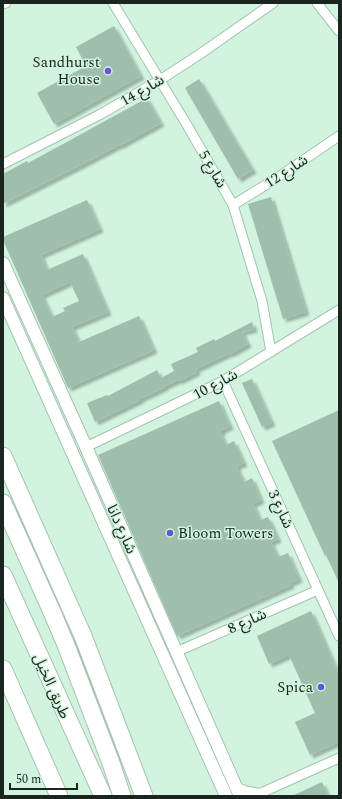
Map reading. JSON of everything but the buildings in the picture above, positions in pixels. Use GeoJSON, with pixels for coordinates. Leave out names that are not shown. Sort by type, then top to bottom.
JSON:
{"type":"FeatureCollection","features":[{"type":"Feature","properties":{"kind":"highway"},"geometry":{"type":"LineString","coordinates":[[3,456],[83,636],[144,796]]}},
{"type":"Feature","properties":{"kind":"highway"},"geometry":{"type":"LineString","coordinates":[[3,503],[69,651],[122,796]]}},
{"type":"Feature","properties":{"kind":"highway","name":"طريق الخيل"},"geometry":{"type":"LineString","coordinates":[[3,575],[103,796]]}},
{"type":"Feature","properties":{"kind":"highway"},"geometry":{"type":"LineString","coordinates":[[3,669],[59,796]]}},
{"type":"Feature","properties":{"kind":"street","name":"شارع 5"},"geometry":{"type":"LineString","coordinates":[[113,3],[187,125],[233,205],[262,301],[271,352]]}},
{"type":"Feature","properties":{"kind":"street","name":"شارع 14"},"geometry":{"type":"LineString","coordinates":[[3,164],[101,114],[160,80],[273,3]]}},
{"type":"Feature","properties":{"kind":"street"},"geometry":{"type":"LineString","coordinates":[[317,3],[339,31]]}},
{"type":"Feature","properties":{"kind":"street","name":"شارع 12"},"geometry":{"type":"LineString","coordinates":[[233,205],[277,178],[339,136]]}},
{"type":"Feature","properties":{"kind":"street","name":"شارع دانا"},"geometry":{"type":"LineString","coordinates":[[3,263],[86,446],[238,792]]}},
{"type":"Feature","properties":{"kind":"street","name":"شارع دانا"},"geometry":{"type":"LineString","coordinates":[[3,298],[226,796]]}},
{"type":"Feature","properties":{"kind":"street","name":"شارع 10"},"geometry":{"type":"LineString","coordinates":[[86,446],[223,381],[339,310]]}},
{"type":"Feature","properties":{"kind":"street","name":"شارع 3"},"geometry":{"type":"LineString","coordinates":[[223,381],[339,636]]}},
{"type":"Feature","properties":{"kind":"street"},"geometry":{"type":"LineString","coordinates":[[77,437],[80,438],[86,446],[88,455],[83,460],[79,460],[76,459],[72,451],[69,443],[73,438],[77,437]]}},
{"type":"Feature","properties":{"kind":"street","name":"شارع 8"},"geometry":{"type":"LineString","coordinates":[[177,653],[318,590]]}},
{"type":"Feature","properties":{"kind":"street"},"geometry":{"type":"LineString","coordinates":[[172,647],[177,653],[177,665],[175,667],[168,666],[164,659],[164,648],[172,647]]}},
{"type":"Feature","properties":{"kind":"street"},"geometry":{"type":"LineString","coordinates":[[238,792],[244,791],[260,794],[339,758]]}},
{"type":"Feature","properties":{"kind":"place","name":"Sandhurst House"},"geometry":{"type":"Point","coordinates":[108,71]}},
{"type":"Feature","properties":{"kind":"place","name":"Bloom Towers"},"geometry":{"type":"Point","coordinates":[170,533]}},
{"type":"Feature","properties":{"kind":"place","name":"Spica"},"geometry":{"type":"Point","coordinates":[321,687]}}]}
